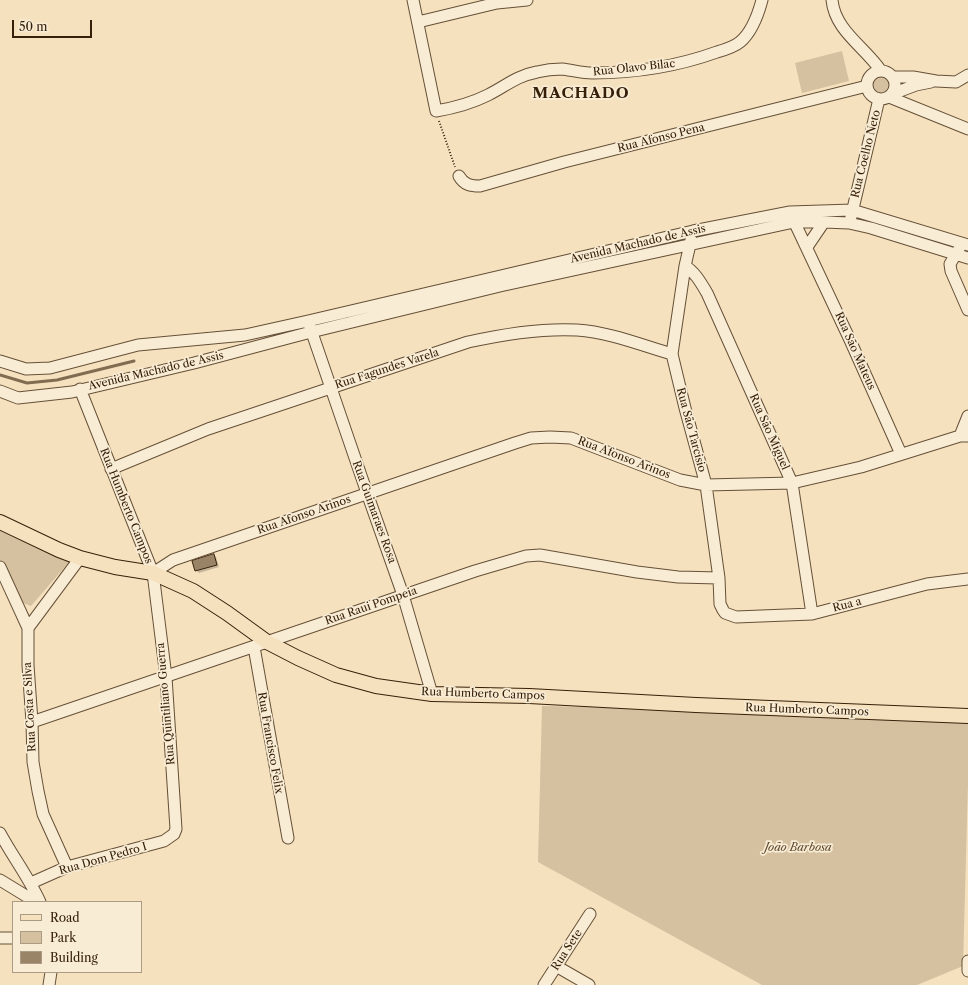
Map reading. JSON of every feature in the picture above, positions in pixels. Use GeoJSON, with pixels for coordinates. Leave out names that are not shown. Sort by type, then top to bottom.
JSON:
{"type":"FeatureCollection","features":[{"type":"Feature","properties":{"kind":"main road"},"geometry":{"type":"LineString","coordinates":[[0,522],[59,550],[80,558],[115,567],[153,573]]}},
{"type":"Feature","properties":{"kind":"main road","name":"Rua Humberto Campos"},"geometry":{"type":"LineString","coordinates":[[153,573],[193,591],[267,642],[298,658],[336,675],[376,686],[432,694],[530,696],[696,705],[968,716]]}},
{"type":"Feature","properties":{"kind":"street"},"geometry":{"type":"LineString","coordinates":[[413,0],[436,111]]}},
{"type":"Feature","properties":{"kind":"street"},"geometry":{"type":"LineString","coordinates":[[418,22],[497,3],[527,0]]}},
{"type":"Feature","properties":{"kind":"street","name":"Rua Olavo Bilac"},"geometry":{"type":"LineString","coordinates":[[436,111],[459,107],[488,95],[512,80],[526,74],[560,69],[590,73],[617,72],[693,61],[739,43],[750,30],[762,0]]}},
{"type":"Feature","properties":{"kind":"street"},"geometry":{"type":"LineString","coordinates":[[832,0],[833,7],[844,30],[874,60],[877,72]]}},
{"type":"Feature","properties":{"kind":"street"},"geometry":{"type":"LineString","coordinates":[[887,97],[896,86],[893,77],[886,71],[877,72],[870,77],[867,86],[871,95],[887,97],[968,129]]}},
{"type":"Feature","properties":{"kind":"street"},"geometry":{"type":"LineString","coordinates":[[893,77],[912,77],[936,81],[956,82],[968,75]]}},
{"type":"Feature","properties":{"kind":"street"},"geometry":{"type":"LineString","coordinates":[[887,97],[916,85],[936,81]]}},
{"type":"Feature","properties":{"kind":"street","name":"Rua Afonso Pena"},"geometry":{"type":"LineString","coordinates":[[459,176],[462,181],[471,186],[480,186],[564,162],[867,86]]}},
{"type":"Feature","properties":{"kind":"street","name":"Rua Coelho Neto"},"geometry":{"type":"LineString","coordinates":[[849,223],[887,97]]}},
{"type":"Feature","properties":{"kind":"street","name":"Avenida Machado de Assis"},"geometry":{"type":"LineString","coordinates":[[0,391],[18,398],[80,390],[194,363],[310,326],[693,231],[852,210],[966,244]]}},
{"type":"Feature","properties":{"kind":"street","name":"Avenida Machado de Assis"},"geometry":{"type":"LineString","coordinates":[[0,361],[26,369],[50,368],[138,345],[246,335],[310,326],[690,245],[792,217],[824,222],[849,223],[871,228],[968,258]]}},
{"type":"Feature","properties":{"kind":"street","name":"Rua São Mateus"},"geometry":{"type":"LineString","coordinates":[[792,217],[850,340],[901,454]]}},
{"type":"Feature","properties":{"kind":"street"},"geometry":{"type":"LineString","coordinates":[[807,248],[824,222]]}},
{"type":"Feature","properties":{"kind":"street","name":"Rua São Tarcisio"},"geometry":{"type":"LineString","coordinates":[[693,231],[685,266],[672,354],[706,485],[719,578],[720,604],[725,613]]}},
{"type":"Feature","properties":{"kind":"street"},"geometry":{"type":"LineString","coordinates":[[966,244],[955,254],[950,264],[951,271],[968,310]]}},
{"type":"Feature","properties":{"kind":"street","name":"Rua São Miguel"},"geometry":{"type":"LineString","coordinates":[[685,266],[696,276],[707,293],[792,483],[812,614]]}},
{"type":"Feature","properties":{"kind":"street","name":"Rua Guimaraes Rosa"},"geometry":{"type":"LineString","coordinates":[[310,326],[330,388],[403,595],[432,694]]}},
{"type":"Feature","properties":{"kind":"street","name":"Rua Fagundes Varela"},"geometry":{"type":"LineString","coordinates":[[111,469],[208,429],[468,342],[514,333],[578,330],[610,335],[672,354]]}},
{"type":"Feature","properties":{"kind":"street","name":"Rua Humberto Campos"},"geometry":{"type":"LineString","coordinates":[[80,390],[153,573]]}},
{"type":"Feature","properties":{"kind":"street"},"geometry":{"type":"LineString","coordinates":[[964,436],[968,416]]}},
{"type":"Feature","properties":{"kind":"street","name":"Rua Afonso Arinos"},"geometry":{"type":"LineString","coordinates":[[153,573],[173,560],[515,442],[531,438],[571,438],[673,477],[706,485],[792,483],[861,467],[964,436]]}},
{"type":"Feature","properties":{"kind":"street","name":"Rua Raui Pompeia"},"geometry":{"type":"LineString","coordinates":[[32,722],[501,562],[526,556],[540,555],[637,572],[678,577],[719,578]]}},
{"type":"Feature","properties":{"kind":"street"},"geometry":{"type":"LineString","coordinates":[[0,567],[28,628],[80,558]]}},
{"type":"Feature","properties":{"kind":"street","name":"Rua Quintiliano Guerra"},"geometry":{"type":"LineString","coordinates":[[153,573],[166,677],[175,803],[176,829],[174,834]]}},
{"type":"Feature","properties":{"kind":"street","name":"Rua a"},"geometry":{"type":"LineString","coordinates":[[725,613],[736,617],[812,614],[927,584],[968,579]]}},
{"type":"Feature","properties":{"kind":"street","name":"Rua Costa e Silva"},"geometry":{"type":"LineString","coordinates":[[28,628],[28,665],[33,762],[43,814],[67,867]]}},
{"type":"Feature","properties":{"kind":"street","name":"Rua Francisco Felix"},"geometry":{"type":"LineString","coordinates":[[254,647],[288,838]]}},
{"type":"Feature","properties":{"kind":"street"},"geometry":{"type":"LineString","coordinates":[[0,833],[8,849],[31,883],[40,901]]}},
{"type":"Feature","properties":{"kind":"street","name":"Rua Dom Pedro I"},"geometry":{"type":"LineString","coordinates":[[31,883],[67,867],[153,845],[164,841],[174,834]]}},
{"type":"Feature","properties":{"kind":"street"},"geometry":{"type":"LineString","coordinates":[[0,880],[34,901]]}},
{"type":"Feature","properties":{"kind":"street","name":"Rua Sete"},"geometry":{"type":"LineString","coordinates":[[544,985],[590,914]]}},
{"type":"Feature","properties":{"kind":"street"},"geometry":{"type":"LineString","coordinates":[[0,938],[12,938]]}},
{"type":"Feature","properties":{"kind":"street"},"geometry":{"type":"LineString","coordinates":[[968,961],[968,971]]}},
{"type":"Feature","properties":{"kind":"street"},"geometry":{"type":"LineString","coordinates":[[556,966],[589,985]]}},
{"type":"Feature","properties":{"kind":"street"},"geometry":{"type":"LineString","coordinates":[[49,985],[51,973]]}},
{"type":"Feature","properties":{"kind":"path"},"geometry":{"type":"LineString","coordinates":[[436,111],[449,152],[459,176]]}},
{"type":"Feature","properties":{"kind":"green space"},"geometry":{"type":"Polygon","coordinates":[[[842,51],[849,81],[802,93],[795,63],[842,51]]]}},
{"type":"Feature","properties":{"kind":"green space"},"geometry":{"type":"Polygon","coordinates":[[[882,73],[890,76],[893,84],[890,92],[882,95],[874,92],[871,84],[874,76],[882,73]]]}},
{"type":"Feature","properties":{"kind":"green space"},"geometry":{"type":"Polygon","coordinates":[[[0,526],[70,561],[31,606],[20,602],[0,562],[0,526]]]}},
{"type":"Feature","properties":{"kind":"green space","name":"João Barbosa"},"geometry":{"type":"Polygon","coordinates":[[[542,706],[968,715],[968,783],[963,966],[917,985],[762,985],[538,862],[542,706]]]}},
{"type":"Feature","properties":{"kind":"building"},"geometry":{"type":"Polygon","coordinates":[[[214,554],[217,565],[195,571],[192,561],[214,554]]]}},
{"type":"Feature","properties":{"kind":"waterway"},"geometry":{"type":"LineString","coordinates":[[0,375],[27,383],[57,380],[134,361]]}},
{"type":"Feature","properties":{"kind":"district","name":"MACHADO"},"geometry":{"type":"Point","coordinates":[581,94]}}]}
